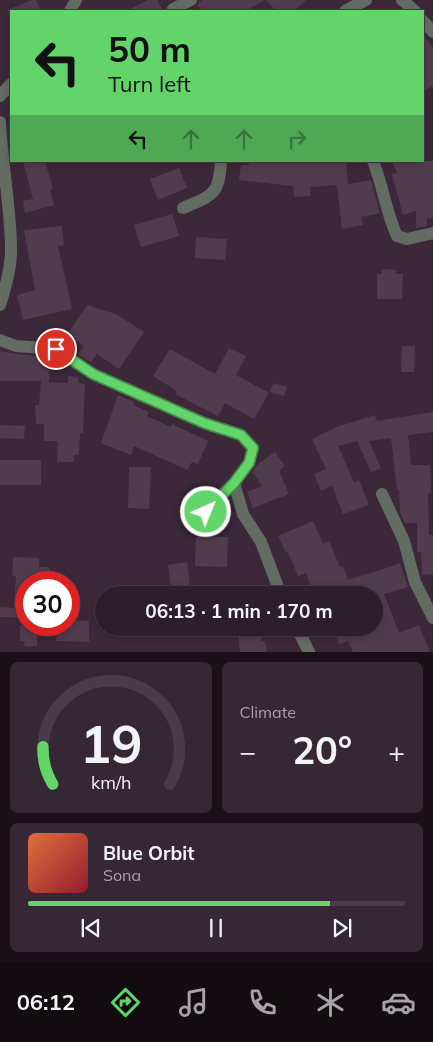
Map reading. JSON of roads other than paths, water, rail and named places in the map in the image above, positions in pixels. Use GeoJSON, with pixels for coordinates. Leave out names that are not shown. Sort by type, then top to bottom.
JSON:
{"type":"FeatureCollection","features":[{"type":"Feature","properties":{"kind":"street"},"geometry":{"type":"LineString","coordinates":[[171,7],[191,0]]}},
{"type":"Feature","properties":{"kind":"street"},"geometry":{"type":"LineString","coordinates":[[348,10],[366,0]]}},
{"type":"Feature","properties":{"kind":"street"},"geometry":{"type":"LineString","coordinates":[[402,0],[414,10]]}},
{"type":"Feature","properties":{"kind":"street"},"geometry":{"type":"LineString","coordinates":[[424,22],[433,32]]}},
{"type":"Feature","properties":{"kind":"street"},"geometry":{"type":"LineString","coordinates":[[0,96],[10,85]]}},
{"type":"Feature","properties":{"kind":"street"},"geometry":{"type":"LineString","coordinates":[[0,122],[7,161],[12,246],[8,280],[0,305]]}},
{"type":"Feature","properties":{"kind":"street"},"geometry":{"type":"LineString","coordinates":[[184,208],[210,196],[217,187],[221,162]]}},
{"type":"Feature","properties":{"kind":"street"},"geometry":{"type":"LineString","coordinates":[[373,162],[396,236],[407,239],[433,233]]}},
{"type":"Feature","properties":{"kind":"street"},"geometry":{"type":"LineString","coordinates":[[0,340],[16,346],[56,349],[93,374],[204,423],[241,435],[253,448],[249,463],[234,483],[206,512]]}},
{"type":"Feature","properties":{"kind":"street"},"geometry":{"type":"LineString","coordinates":[[234,483],[243,514],[261,542],[278,586]]}},
{"type":"Feature","properties":{"kind":"street"},"geometry":{"type":"LineString","coordinates":[[382,494],[404,541],[415,582],[433,618]]}},
{"type":"Feature","properties":{"kind":"street"},"geometry":{"type":"LineString","coordinates":[[301,636],[309,652]]}}]}
